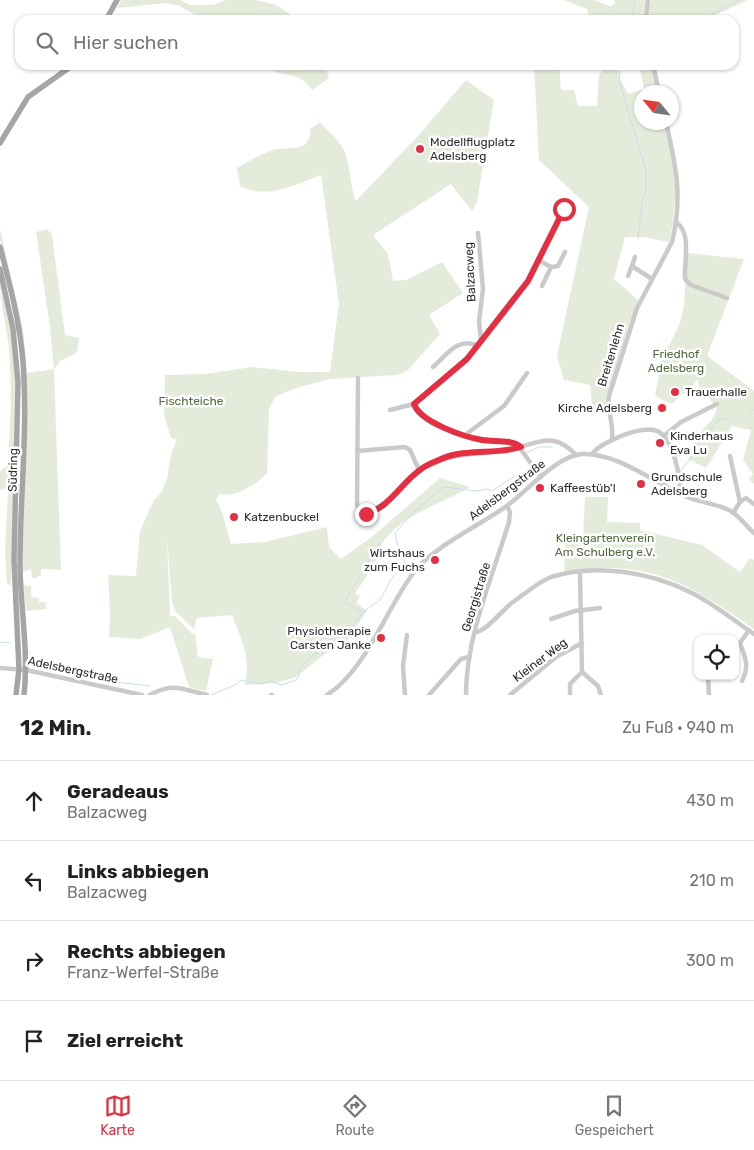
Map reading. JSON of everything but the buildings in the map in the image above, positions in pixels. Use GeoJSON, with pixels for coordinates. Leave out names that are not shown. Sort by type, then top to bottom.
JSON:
{"type":"FeatureCollection","features":[{"type":"Feature","properties":{"kind":"main road"},"geometry":{"type":"LineString","coordinates":[[109,15],[117,0]]}},
{"type":"Feature","properties":{"kind":"main road"},"geometry":{"type":"LineString","coordinates":[[0,143],[28,97],[65,70]]}},
{"type":"Feature","properties":{"kind":"main road","name":"Südring"},"geometry":{"type":"LineString","coordinates":[[0,247],[18,321],[22,360],[20,599],[26,670],[24,695]]}},
{"type":"Feature","properties":{"kind":"main road","name":"Südring"},"geometry":{"type":"LineString","coordinates":[[0,270],[10,311],[17,360],[20,465]]}},
{"type":"Feature","properties":{"kind":"main road","name":"Südring"},"geometry":{"type":"LineString","coordinates":[[16,695],[19,668],[14,584],[20,476]]}},
{"type":"Feature","properties":{"kind":"street"},"geometry":{"type":"LineString","coordinates":[[646,15],[648,0]]}},
{"type":"Feature","properties":{"kind":"street"},"geometry":{"type":"LineString","coordinates":[[654,70],[657,85]]}},
{"type":"Feature","properties":{"kind":"street","name":"Breitenlehn"},"geometry":{"type":"LineString","coordinates":[[612,440],[614,429],[608,405],[609,396],[634,317],[672,242],[676,222],[678,181],[668,130]]}},
{"type":"Feature","properties":{"kind":"street","name":"Balzacweg"},"geometry":{"type":"LineString","coordinates":[[390,410],[414,404],[460,366],[478,346],[528,281],[540,261],[568,202]]}},
{"type":"Feature","properties":{"kind":"street","name":"Breitenlehn"},"geometry":{"type":"LineString","coordinates":[[676,222],[683,227],[686,236],[685,279],[691,285],[727,298]]}},
{"type":"Feature","properties":{"kind":"street","name":"Balzacweg"},"geometry":{"type":"LineString","coordinates":[[478,232],[483,289],[479,321],[481,340]]}},
{"type":"Feature","properties":{"kind":"street"},"geometry":{"type":"LineString","coordinates":[[540,261],[550,267],[558,266],[565,252]]}},
{"type":"Feature","properties":{"kind":"street"},"geometry":{"type":"LineString","coordinates":[[628,276],[635,257]]}},
{"type":"Feature","properties":{"kind":"street"},"geometry":{"type":"LineString","coordinates":[[632,266],[652,279]]}},
{"type":"Feature","properties":{"kind":"street"},"geometry":{"type":"LineString","coordinates":[[542,286],[550,267]]}},
{"type":"Feature","properties":{"kind":"street"},"geometry":{"type":"LineString","coordinates":[[433,367],[461,343],[469,342],[478,346]]}},
{"type":"Feature","properties":{"kind":"street"},"geometry":{"type":"LineString","coordinates":[[465,435],[504,406],[528,373]]}},
{"type":"Feature","properties":{"kind":"street"},"geometry":{"type":"LineString","coordinates":[[358,378],[357,505],[362,513],[369,513],[383,504],[420,470],[454,455],[501,452],[521,447],[537,440],[553,441],[564,445],[576,455]]}},
{"type":"Feature","properties":{"kind":"street"},"geometry":{"type":"LineString","coordinates":[[414,404],[418,413],[422,416],[465,435],[483,440],[513,442],[521,447],[541,477]]}},
{"type":"Feature","properties":{"kind":"street"},"geometry":{"type":"LineString","coordinates":[[665,435],[681,422],[717,404]]}},
{"type":"Feature","properties":{"kind":"street"},"geometry":{"type":"LineString","coordinates":[[592,454],[612,440],[642,428],[656,430],[665,435],[674,452],[679,493]]}},
{"type":"Feature","properties":{"kind":"street"},"geometry":{"type":"LineString","coordinates":[[357,451],[405,447],[410,450],[420,470]]}},
{"type":"Feature","properties":{"kind":"street","name":"Adelsbergstraße"},"geometry":{"type":"LineString","coordinates":[[327,695],[340,685],[366,651],[392,604],[419,565],[507,506],[566,459],[576,455],[592,454],[647,475],[679,493],[734,513],[754,534]]}},
{"type":"Feature","properties":{"kind":"street"},"geometry":{"type":"LineString","coordinates":[[730,456],[740,502]]}},
{"type":"Feature","properties":{"kind":"street"},"geometry":{"type":"LineString","coordinates":[[662,484],[672,478],[678,480]]}},
{"type":"Feature","properties":{"kind":"street"},"geometry":{"type":"LineString","coordinates":[[734,513],[740,502],[746,498],[754,504]]}},
{"type":"Feature","properties":{"kind":"street","name":"Georgistraße"},"geometry":{"type":"LineString","coordinates":[[466,695],[469,657],[475,632],[509,522],[510,512],[507,506]]}},
{"type":"Feature","properties":{"kind":"street"},"geometry":{"type":"LineString","coordinates":[[475,632],[483,630],[510,604],[544,581],[564,575],[580,573],[620,572],[665,582],[705,600],[752,632],[739,642]]}},
{"type":"Feature","properties":{"kind":"street"},"geometry":{"type":"LineString","coordinates":[[570,695],[570,684],[582,672],[580,573]]}},
{"type":"Feature","properties":{"kind":"street"},"geometry":{"type":"LineString","coordinates":[[551,619],[581,610],[600,608]]}},
{"type":"Feature","properties":{"kind":"street"},"geometry":{"type":"LineString","coordinates":[[405,695],[403,666],[407,635]]}},
{"type":"Feature","properties":{"kind":"street","name":"Kleiner Weg"},"geometry":{"type":"LineString","coordinates":[[510,695],[556,657],[582,643]]}},
{"type":"Feature","properties":{"kind":"street"},"geometry":{"type":"LineString","coordinates":[[739,645],[747,658],[746,673],[742,681]]}},
{"type":"Feature","properties":{"kind":"street"},"geometry":{"type":"LineString","coordinates":[[429,695],[461,659],[469,657]]}},
{"type":"Feature","properties":{"kind":"street","name":"Adelsbergstraße"},"geometry":{"type":"LineString","coordinates":[[0,668],[19,668],[142,695]]}},
{"type":"Feature","properties":{"kind":"street"},"geometry":{"type":"LineString","coordinates":[[582,672],[598,686],[601,695]]}},
{"type":"Feature","properties":{"kind":"street"},"geometry":{"type":"LineString","coordinates":[[708,680],[709,695]]}},
{"type":"Feature","properties":{"kind":"street"},"geometry":{"type":"LineString","coordinates":[[150,695],[174,686],[207,695]]}},
{"type":"Feature","properties":{"kind":"green space"},"geometry":{"type":"Polygon","coordinates":[[[121,0],[180,0],[190,5],[214,5],[225,0],[256,0],[276,5],[290,15],[195,15],[180,6],[165,3],[117,8],[121,0]]]}},
{"type":"Feature","properties":{"kind":"green space"},"geometry":{"type":"Polygon","coordinates":[[[564,0],[594,0],[610,6],[615,4],[614,0],[646,0],[644,15],[588,15],[587,9],[564,0]]]}},
{"type":"Feature","properties":{"kind":"green space"},"geometry":{"type":"Polygon","coordinates":[[[651,0],[748,0],[716,15],[649,15],[651,0]]]}},
{"type":"Feature","properties":{"kind":"green space"},"geometry":{"type":"Polygon","coordinates":[[[272,70],[326,70],[329,78],[312,90],[301,79],[272,70]]]}},
{"type":"Feature","properties":{"kind":"green space"},"geometry":{"type":"Polygon","coordinates":[[[534,70],[559,70],[561,90],[574,90],[578,106],[597,106],[599,75],[604,70],[618,70],[619,77],[628,94],[634,92],[634,130],[666,130],[677,176],[673,223],[669,242],[643,237],[625,237],[614,279],[639,301],[628,327],[607,406],[593,411],[590,385],[564,380],[557,356],[589,207],[539,160],[534,70]]]}},
{"type":"Feature","properties":{"kind":"green space"},"geometry":{"type":"Polygon","coordinates":[[[640,70],[652,70],[655,85],[643,85],[640,70]]]}},
{"type":"Feature","properties":{"kind":"green space","name":"Fischteiche"},"geometry":{"type":"Polygon","coordinates":[[[466,80],[494,100],[477,202],[472,211],[451,184],[373,235],[388,254],[393,281],[406,280],[442,262],[463,293],[429,315],[440,334],[408,370],[397,375],[330,379],[296,388],[275,397],[269,409],[267,473],[246,489],[232,494],[220,494],[216,499],[223,515],[231,544],[265,542],[327,527],[329,547],[341,559],[372,537],[440,478],[470,487],[412,516],[392,532],[382,544],[378,557],[355,593],[360,596],[356,603],[367,611],[346,642],[337,644],[296,677],[276,683],[245,685],[247,675],[246,657],[232,615],[197,618],[194,629],[176,612],[172,602],[167,537],[170,616],[175,616],[191,633],[195,634],[198,657],[213,659],[206,691],[189,687],[170,627],[140,639],[109,637],[108,575],[136,576],[140,531],[154,500],[161,493],[167,479],[171,454],[177,439],[171,438],[164,415],[165,375],[205,374],[252,367],[299,372],[330,372],[339,304],[321,175],[281,190],[261,192],[240,186],[237,168],[273,150],[303,146],[310,137],[310,129],[320,122],[337,140],[345,153],[356,201],[418,136],[466,80]]]}},
{"type":"Feature","properties":{"kind":"green space"},"geometry":{"type":"Polygon","coordinates":[[[0,229],[23,329],[27,373],[54,369],[50,327],[36,232],[47,229],[52,235],[65,335],[79,338],[77,352],[60,361],[54,370],[61,570],[41,569],[41,576],[37,576],[37,578],[32,578],[31,569],[22,572],[26,418],[14,293],[0,239],[0,229]]]}},
{"type":"Feature","properties":{"kind":"green space","name":"Friedhof Adelsberg"},"geometry":{"type":"Polygon","coordinates":[[[687,253],[744,259],[707,356],[754,391],[754,484],[749,479],[753,474],[743,460],[751,430],[732,426],[706,468],[688,459],[696,446],[692,442],[714,417],[717,407],[699,387],[698,380],[696,380],[689,396],[682,393],[672,404],[655,396],[662,360],[680,323],[684,305],[687,253]]]}},
{"type":"Feature","properties":{"kind":"green space"},"geometry":{"type":"Polygon","coordinates":[[[0,279],[12,339],[15,376],[11,586],[7,583],[5,554],[8,488],[0,490],[0,471],[8,465],[11,387],[10,356],[0,279]]]}},
{"type":"Feature","properties":{"kind":"green space","name":"Kleingartenverein Am Schulberg e.V."},"geometry":{"type":"Polygon","coordinates":[[[585,497],[608,497],[607,522],[640,523],[640,530],[702,545],[740,572],[750,558],[754,560],[754,629],[708,599],[666,578],[644,572],[620,569],[564,572],[566,537],[583,537],[585,497]]]}},
{"type":"Feature","properties":{"kind":"green space"},"geometry":{"type":"Polygon","coordinates":[[[23,585],[31,586],[31,597],[39,598],[39,602],[45,602],[47,609],[26,611],[23,585]]]}},
{"type":"Feature","properties":{"kind":"waterway"},"geometry":{"type":"LineString","coordinates":[[633,15],[635,0]]}},
{"type":"Feature","properties":{"kind":"waterway"},"geometry":{"type":"LineString","coordinates":[[710,15],[739,0]]}},
{"type":"Feature","properties":{"kind":"waterway"},"geometry":{"type":"LineString","coordinates":[[621,70],[619,80],[646,171],[646,190],[642,202],[638,239]]}},
{"type":"Feature","properties":{"kind":"waterway"},"geometry":{"type":"LineString","coordinates":[[749,412],[754,409]]}},
{"type":"Feature","properties":{"kind":"waterway"},"geometry":{"type":"LineString","coordinates":[[680,471],[691,458],[691,453],[718,420],[726,418]]}},
{"type":"Feature","properties":{"kind":"waterway"},"geometry":{"type":"LineString","coordinates":[[526,453],[539,447],[552,447]]}},
{"type":"Feature","properties":{"kind":"waterway"},"geometry":{"type":"LineString","coordinates":[[211,695],[237,684],[241,680],[260,684],[271,681],[282,685],[296,680],[299,675],[298,670],[313,655],[317,654],[321,642],[329,644],[332,638],[338,638],[350,630],[363,612],[380,600],[391,580],[404,563],[406,552],[399,551],[395,533],[418,508],[444,487],[476,491],[488,489],[492,491],[515,476],[532,470]]}},
{"type":"Feature","properties":{"kind":"waterway"},"geometry":{"type":"LineString","coordinates":[[362,612],[345,602],[380,542]]}},
{"type":"Feature","properties":{"kind":"waterway"},"geometry":{"type":"LineString","coordinates":[[0,642],[10,643]]}},
{"type":"Feature","properties":{"kind":"waterway"},"geometry":{"type":"LineString","coordinates":[[29,652],[38,668],[47,670],[57,667],[91,671],[108,681],[150,686]]}},
{"type":"Feature","properties":{"kind":"place","name":"Modellflugplatz Adelsberg"},"geometry":{"type":"Point","coordinates":[420,149]}},
{"type":"Feature","properties":{"kind":"place","name":"Trauerhalle"},"geometry":{"type":"Point","coordinates":[675,392]}},
{"type":"Feature","properties":{"kind":"place","name":"Kirche Adelsberg"},"geometry":{"type":"Point","coordinates":[662,408]}},
{"type":"Feature","properties":{"kind":"place","name":"Kinderhaus Eva Lu"},"geometry":{"type":"Point","coordinates":[660,443]}},
{"type":"Feature","properties":{"kind":"place","name":"Grundschule Adelsberg"},"geometry":{"type":"Point","coordinates":[641,484]}},
{"type":"Feature","properties":{"kind":"place","name":"Kaffeestüb'l"},"geometry":{"type":"Point","coordinates":[540,488]}},
{"type":"Feature","properties":{"kind":"place","name":"Katzenbuckel"},"geometry":{"type":"Point","coordinates":[234,517]}},
{"type":"Feature","properties":{"kind":"place","name":"Wirtshaus zum Fuchs"},"geometry":{"type":"Point","coordinates":[435,560]}},
{"type":"Feature","properties":{"kind":"place","name":"Physiotherapie Carsten Janke"},"geometry":{"type":"Point","coordinates":[381,638]}},
{"type":"Feature","properties":{"kind":"route"},"geometry":{"type":"LineString","coordinates":[[366,514],[372,512],[389,499],[420,470],[440,460],[454,455],[501,452],[521,447],[513,442],[477,439],[451,430],[422,416],[418,413],[414,404],[421,396],[451,374],[467,359],[506,311],[540,261],[564,209]]}}]}
